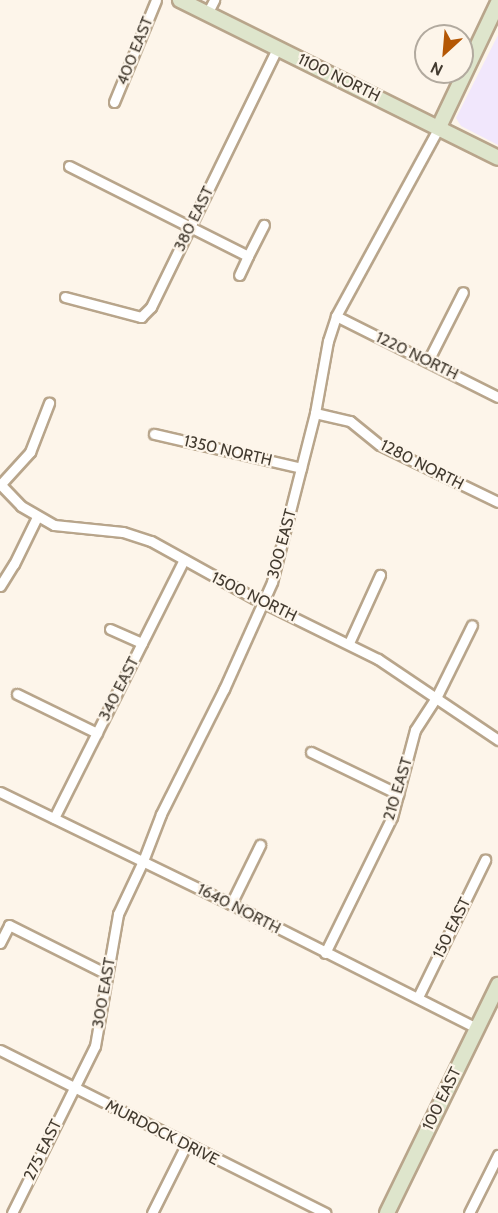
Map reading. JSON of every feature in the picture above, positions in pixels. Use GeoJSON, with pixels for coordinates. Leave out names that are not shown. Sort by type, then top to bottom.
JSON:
{"type":"FeatureCollection","features":[{"type":"Feature","properties":{"kind":"street","name":"400 EAST"},"geometry":{"type":"LineString","coordinates":[[114,102],[156,0]]}},
{"type":"Feature","properties":{"kind":"street","name":"1100 NORTH"},"geometry":{"type":"LineString","coordinates":[[180,0],[440,127],[498,158]]}},
{"type":"Feature","properties":{"kind":"street"},"geometry":{"type":"LineString","coordinates":[[207,14],[214,0]]}},
{"type":"Feature","properties":{"kind":"street","name":"300 EAST"},"geometry":{"type":"LineString","coordinates":[[73,1088],[94,1046],[118,914],[143,861],[161,814],[265,603],[278,565],[315,413],[328,341],[336,316],[440,127],[498,3]]}},
{"type":"Feature","properties":{"kind":"street","name":"380 EAST"},"geometry":{"type":"LineString","coordinates":[[65,297],[141,317],[152,307],[278,47]]}},
{"type":"Feature","properties":{"kind":"street"},"geometry":{"type":"LineString","coordinates":[[69,166],[248,256]]}},
{"type":"Feature","properties":{"kind":"street"},"geometry":{"type":"LineString","coordinates":[[239,275],[264,225]]}},
{"type":"Feature","properties":{"kind":"street"},"geometry":{"type":"LineString","coordinates":[[428,361],[463,292]]}},
{"type":"Feature","properties":{"kind":"street","name":"1220 NORTH"},"geometry":{"type":"LineString","coordinates":[[336,316],[498,397]]}},
{"type":"Feature","properties":{"kind":"street"},"geometry":{"type":"LineString","coordinates":[[0,485],[30,452],[49,403]]}},
{"type":"Feature","properties":{"kind":"street","name":"1280 NORTH"},"geometry":{"type":"LineString","coordinates":[[315,413],[350,421],[380,445],[498,502]]}},
{"type":"Feature","properties":{"kind":"street","name":"1350 NORTH"},"geometry":{"type":"LineString","coordinates":[[154,434],[301,468]]}},
{"type":"Feature","properties":{"kind":"street","name":"1500 NORTH"},"geometry":{"type":"LineString","coordinates":[[0,485],[21,506],[37,517],[72,529],[123,532],[151,541],[265,603],[349,643],[498,740]]}},
{"type":"Feature","properties":{"kind":"street"},"geometry":{"type":"LineString","coordinates":[[0,586],[14,564],[37,517]]}},
{"type":"Feature","properties":{"kind":"street","name":"340 EAST"},"geometry":{"type":"LineString","coordinates":[[54,818],[184,560]]}},
{"type":"Feature","properties":{"kind":"street"},"geometry":{"type":"LineString","coordinates":[[349,643],[380,575]]}},
{"type":"Feature","properties":{"kind":"street","name":"210 EAST"},"geometry":{"type":"LineString","coordinates":[[325,953],[392,817],[415,730],[436,698],[472,625]]}},
{"type":"Feature","properties":{"kind":"street"},"geometry":{"type":"LineString","coordinates":[[110,629],[142,643]]}},
{"type":"Feature","properties":{"kind":"street"},"geometry":{"type":"LineString","coordinates":[[17,694],[97,733]]}},
{"type":"Feature","properties":{"kind":"street"},"geometry":{"type":"LineString","coordinates":[[311,752],[398,794]]}},
{"type":"Feature","properties":{"kind":"street","name":"1640 NORTH"},"geometry":{"type":"LineString","coordinates":[[0,792],[231,904],[477,1028]]}},
{"type":"Feature","properties":{"kind":"street"},"geometry":{"type":"LineString","coordinates":[[231,904],[260,845]]}},
{"type":"Feature","properties":{"kind":"street","name":"150 EAST"},"geometry":{"type":"LineString","coordinates":[[418,997],[485,860]]}},
{"type":"Feature","properties":{"kind":"street"},"geometry":{"type":"LineString","coordinates":[[0,943],[9,925],[107,974]]}},
{"type":"Feature","properties":{"kind":"street","name":"100 EAST"},"geometry":{"type":"LineString","coordinates":[[387,1213],[498,985]]}},
{"type":"Feature","properties":{"kind":"street","name":"MURDOCK DRIVE"},"geometry":{"type":"LineString","coordinates":[[0,1050],[326,1213]]}},
{"type":"Feature","properties":{"kind":"street","name":"275 EAST"},"geometry":{"type":"LineString","coordinates":[[12,1213],[73,1088]]}},
{"type":"Feature","properties":{"kind":"street"},"geometry":{"type":"LineString","coordinates":[[152,1213],[186,1145]]}},
{"type":"Feature","properties":{"kind":"street"},"geometry":{"type":"LineString","coordinates":[[469,1213],[498,1155]]}},
{"type":"Feature","properties":{"kind":"shaded area"},"geometry":{"type":"Polygon","coordinates":[[[498,35],[498,145],[461,126],[456,118],[498,35]]]}}]}
